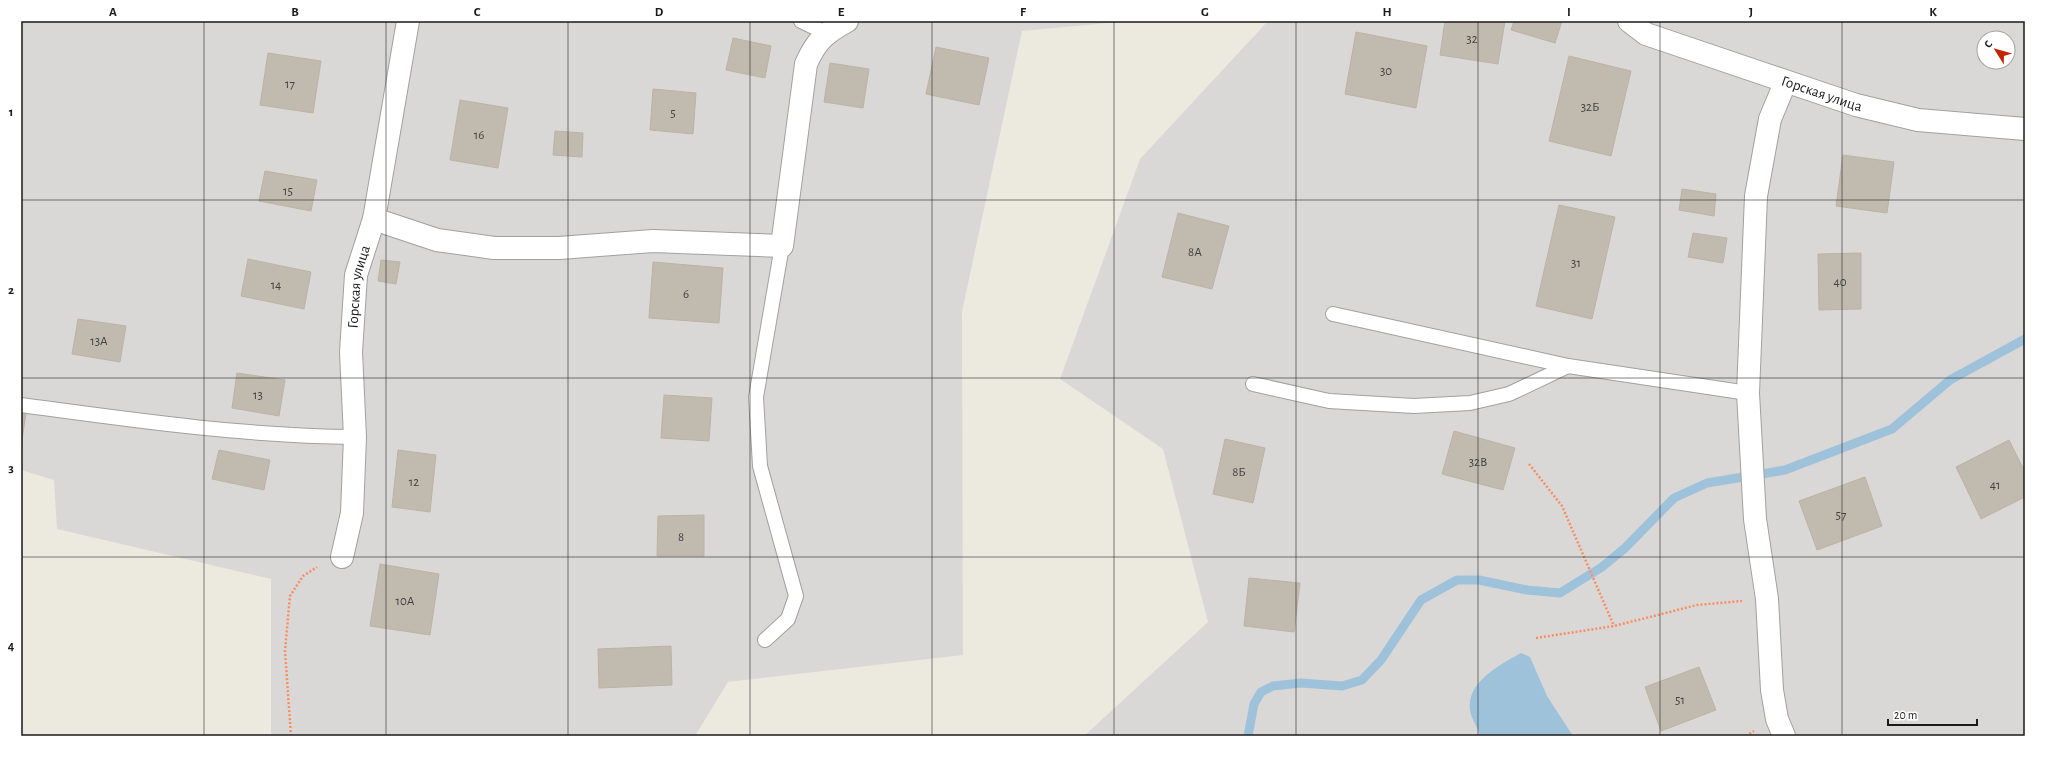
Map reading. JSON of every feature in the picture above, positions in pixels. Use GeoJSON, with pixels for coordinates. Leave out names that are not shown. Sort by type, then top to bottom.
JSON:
{"type":"FeatureCollection","features":[{"type":"Feature","properties":{"kind":"street","name":"Горская улица"},"geometry":{"type":"LineString","coordinates":[[342,556],[352,513],[355,437],[351,352],[356,275],[374,219],[408,21]]}},
{"type":"Feature","properties":{"kind":"street"},"geometry":{"type":"LineString","coordinates":[[374,219],[407,232],[437,240],[494,248],[559,248],[652,241],[782,246],[806,64],[813,47],[826,33],[847,21]]}},
{"type":"Feature","properties":{"kind":"street","name":"Горская улица"},"geometry":{"type":"LineString","coordinates":[[1629,21],[1646,34],[1856,105],[1918,120],[2025,129]]}},
{"type":"Feature","properties":{"kind":"street"},"geometry":{"type":"LineString","coordinates":[[1784,736],[1777,719],[1772,690],[1767,599],[1755,520],[1748,393],[1756,196],[1770,119],[1785,82]]}},
{"type":"Feature","properties":{"kind":"lane"},"geometry":{"type":"LineString","coordinates":[[801,21],[826,33]]}},
{"type":"Feature","properties":{"kind":"lane"},"geometry":{"type":"LineString","coordinates":[[765,640],[788,619],[796,596],[760,466],[756,397],[782,246]]}},
{"type":"Feature","properties":{"kind":"lane"},"geometry":{"type":"LineString","coordinates":[[1333,314],[1568,366],[1748,393]]}},
{"type":"Feature","properties":{"kind":"lane"},"geometry":{"type":"LineString","coordinates":[[1253,384],[1329,400],[1414,406],[1470,403],[1509,394],[1568,366]]}},
{"type":"Feature","properties":{"kind":"lane"},"geometry":{"type":"LineString","coordinates":[[21,405],[180,426],[304,436],[355,437]]}},
{"type":"Feature","properties":{"kind":"path"},"geometry":{"type":"LineString","coordinates":[[1530,464],[1562,506],[1614,626]]}},
{"type":"Feature","properties":{"kind":"path"},"geometry":{"type":"LineString","coordinates":[[291,736],[285,651],[290,596],[303,576],[321,564],[342,556]]}},
{"type":"Feature","properties":{"kind":"path"},"geometry":{"type":"LineString","coordinates":[[1536,638],[1614,626],[1698,605],[1767,599]]}},
{"type":"Feature","properties":{"kind":"shaded area"},"geometry":{"type":"Polygon","coordinates":[[[21,21],[1129,21],[1022,31],[962,312],[963,655],[728,682],[695,736],[271,736],[271,579],[57,529],[54,480],[21,470],[21,21]]]}},
{"type":"Feature","properties":{"kind":"shaded area"},"geometry":{"type":"Polygon","coordinates":[[[1268,21],[2025,21],[2025,736],[1084,736],[1208,622],[1163,449],[1060,379],[1140,159],[1268,21]]]}},
{"type":"Feature","properties":{"kind":"water"},"geometry":{"type":"Polygon","coordinates":[[[1521,653],[1530,657],[1547,696],[1573,736],[1480,736],[1470,710],[1470,700],[1473,691],[1486,675],[1521,653]]]}},
{"type":"Feature","properties":{"kind":"building"},"geometry":{"type":"Polygon","coordinates":[[[1445,21],[1505,21],[1498,64],[1440,55],[1445,21]]]}},
{"type":"Feature","properties":{"kind":"building"},"geometry":{"type":"Polygon","coordinates":[[[1514,21],[1562,21],[1555,43],[1511,30],[1514,21]]]}},
{"type":"Feature","properties":{"kind":"building"},"geometry":{"type":"Polygon","coordinates":[[[1356,32],[1427,46],[1416,108],[1345,94],[1356,32]]]}},
{"type":"Feature","properties":{"kind":"building"},"geometry":{"type":"Polygon","coordinates":[[[733,38],[771,46],[765,78],[726,70],[733,38]]]}},
{"type":"Feature","properties":{"kind":"building"},"geometry":{"type":"Polygon","coordinates":[[[936,47],[989,58],[979,105],[926,94],[936,47]]]}},
{"type":"Feature","properties":{"kind":"building"},"geometry":{"type":"Polygon","coordinates":[[[268,53],[321,61],[313,113],[260,105],[268,53]]]}},
{"type":"Feature","properties":{"kind":"building"},"geometry":{"type":"Polygon","coordinates":[[[1569,56],[1631,71],[1611,156],[1549,141],[1569,56]]]}},
{"type":"Feature","properties":{"kind":"building"},"geometry":{"type":"Polygon","coordinates":[[[830,63],[869,69],[863,108],[824,102],[830,63]]]}},
{"type":"Feature","properties":{"kind":"building"},"geometry":{"type":"Polygon","coordinates":[[[653,89],[696,93],[693,134],[650,130],[653,89]]]}},
{"type":"Feature","properties":{"kind":"building"},"geometry":{"type":"Polygon","coordinates":[[[460,100],[508,108],[498,168],[450,160],[460,100]]]}},
{"type":"Feature","properties":{"kind":"building"},"geometry":{"type":"Polygon","coordinates":[[[555,131],[583,133],[582,157],[553,155],[555,131]]]}},
{"type":"Feature","properties":{"kind":"building"},"geometry":{"type":"Polygon","coordinates":[[[1843,155],[1894,162],[1887,213],[1836,206],[1843,155]]]}},
{"type":"Feature","properties":{"kind":"building"},"geometry":{"type":"Polygon","coordinates":[[[265,171],[317,180],[311,211],[259,201],[265,171]]]}},
{"type":"Feature","properties":{"kind":"building"},"geometry":{"type":"Polygon","coordinates":[[[1682,189],[1716,194],[1714,216],[1679,210],[1682,189]]]}},
{"type":"Feature","properties":{"kind":"building"},"geometry":{"type":"Polygon","coordinates":[[[1559,205],[1615,217],[1592,319],[1536,306],[1559,205]]]}},
{"type":"Feature","properties":{"kind":"building"},"geometry":{"type":"Polygon","coordinates":[[[1178,213],[1229,226],[1212,289],[1162,277],[1178,213]]]}},
{"type":"Feature","properties":{"kind":"building"},"geometry":{"type":"Polygon","coordinates":[[[1693,233],[1727,238],[1723,263],[1688,257],[1693,233]]]}},
{"type":"Feature","properties":{"kind":"building"},"geometry":{"type":"Polygon","coordinates":[[[1861,253],[1861,309],[1819,310],[1818,254],[1861,253]]]}},
{"type":"Feature","properties":{"kind":"building"},"geometry":{"type":"Polygon","coordinates":[[[248,259],[311,272],[304,309],[241,296],[248,259]]]}},
{"type":"Feature","properties":{"kind":"building"},"geometry":{"type":"Polygon","coordinates":[[[381,260],[400,262],[396,284],[378,281],[381,260]]]}},
{"type":"Feature","properties":{"kind":"building"},"geometry":{"type":"Polygon","coordinates":[[[653,262],[723,268],[719,323],[649,318],[653,262]]]}},
{"type":"Feature","properties":{"kind":"building"},"geometry":{"type":"Polygon","coordinates":[[[78,319],[126,326],[120,362],[72,354],[78,319]]]}},
{"type":"Feature","properties":{"kind":"building"},"geometry":{"type":"Polygon","coordinates":[[[237,373],[285,380],[279,416],[232,408],[237,373]]]}},
{"type":"Feature","properties":{"kind":"building"},"geometry":{"type":"Polygon","coordinates":[[[664,395],[712,398],[709,441],[661,438],[664,395]]]}},
{"type":"Feature","properties":{"kind":"building"},"geometry":{"type":"Polygon","coordinates":[[[21,412],[26,413],[21,447],[21,412]]]}},
{"type":"Feature","properties":{"kind":"building"},"geometry":{"type":"Polygon","coordinates":[[[1454,431],[1515,448],[1503,490],[1442,474],[1454,431]]]}},
{"type":"Feature","properties":{"kind":"building"},"geometry":{"type":"Polygon","coordinates":[[[1225,439],[1265,448],[1253,503],[1213,494],[1225,439]]]}},
{"type":"Feature","properties":{"kind":"building"},"geometry":{"type":"Polygon","coordinates":[[[2009,440],[2025,472],[2025,497],[1981,519],[1956,467],[2009,440]]]}},
{"type":"Feature","properties":{"kind":"building"},"geometry":{"type":"Polygon","coordinates":[[[219,450],[270,460],[264,490],[212,479],[219,450]]]}},
{"type":"Feature","properties":{"kind":"building"},"geometry":{"type":"Polygon","coordinates":[[[398,450],[436,455],[430,512],[392,507],[398,450]]]}},
{"type":"Feature","properties":{"kind":"building"},"geometry":{"type":"Polygon","coordinates":[[[1865,477],[1882,526],[1817,550],[1799,501],[1865,477]]]}},
{"type":"Feature","properties":{"kind":"building"},"geometry":{"type":"Polygon","coordinates":[[[704,515],[704,556],[657,556],[658,516],[704,515]]]}},
{"type":"Feature","properties":{"kind":"building"},"geometry":{"type":"Polygon","coordinates":[[[380,564],[439,574],[430,635],[370,626],[380,564]]]}},
{"type":"Feature","properties":{"kind":"building"},"geometry":{"type":"Polygon","coordinates":[[[1249,578],[1300,583],[1294,632],[1244,626],[1249,578]]]}},
{"type":"Feature","properties":{"kind":"building"},"geometry":{"type":"Polygon","coordinates":[[[671,646],[672,685],[599,688],[598,649],[671,646]]]}},
{"type":"Feature","properties":{"kind":"building"},"geometry":{"type":"Polygon","coordinates":[[[1699,667],[1716,710],[1661,731],[1645,687],[1699,667]]]}},
{"type":"Feature","properties":{"kind":"waterway"},"geometry":{"type":"LineString","coordinates":[[1248,736],[1254,704],[1261,692],[1273,686],[1301,683],[1342,686],[1362,680],[1381,660],[1421,600],[1457,580],[1479,580],[1527,590],[1560,593],[1602,567],[1625,548],[1674,498],[1707,483],[1785,470],[1892,429],[1950,380],[2025,339]]}}]}
